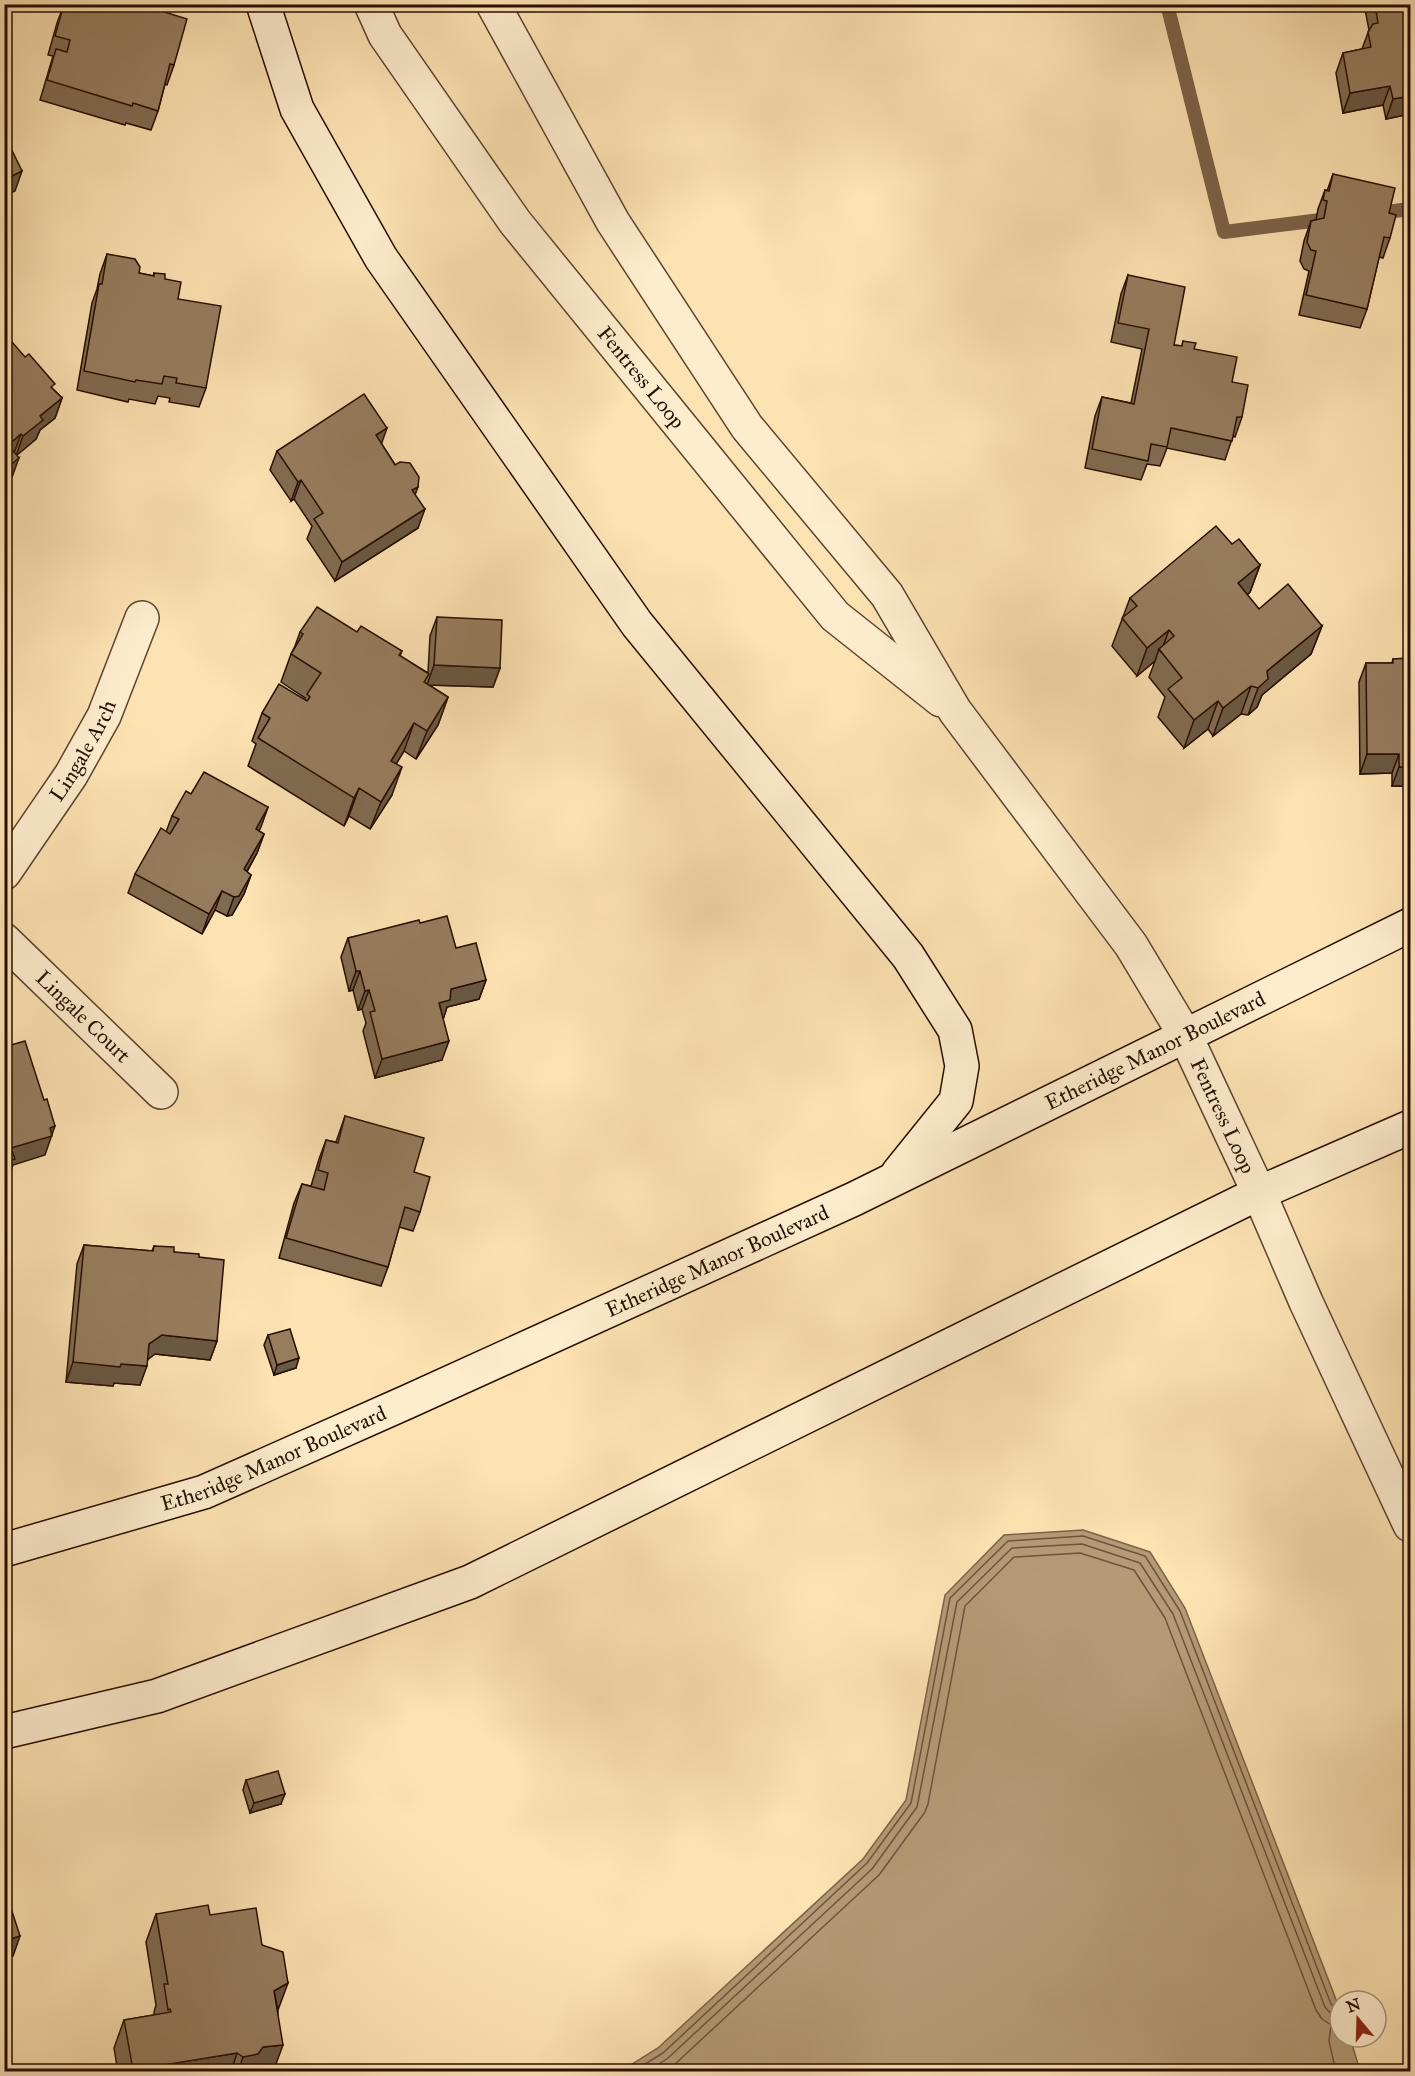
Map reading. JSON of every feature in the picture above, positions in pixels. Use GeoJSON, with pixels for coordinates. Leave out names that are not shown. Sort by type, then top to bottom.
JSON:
{"type":"FeatureCollection","features":[{"type":"Feature","properties":{"kind":"main road"},"geometry":{"type":"LineString","coordinates":[[263,4],[297,109],[381,258],[637,624],[908,956],[955,1030],[963,1066],[956,1101],[892,1181]]}},
{"type":"Feature","properties":{"kind":"main road","name":"Fentress Loop"},"geometry":{"type":"LineString","coordinates":[[371,4],[385,35],[515,222],[835,616],[955,711]]}},
{"type":"Feature","properties":{"kind":"main road","name":"Fentress Loop"},"geometry":{"type":"LineString","coordinates":[[493,4],[613,222],[747,427],[887,595],[955,711],[1131,945],[1185,1035],[1410,1525]]}},
{"type":"Feature","properties":{"kind":"main road","name":"Lingale Arch"},"geometry":{"type":"LineString","coordinates":[[4,873],[71,775],[104,716],[142,618]]}},
{"type":"Feature","properties":{"kind":"main road","name":"Etheridge Manor Boulevard"},"geometry":{"type":"LineString","coordinates":[[4,1550],[204,1492],[627,1303],[892,1181],[1410,925]]}},
{"type":"Feature","properties":{"kind":"main road","name":"Lingale Court"},"geometry":{"type":"LineString","coordinates":[[4,940],[161,1092]]}},
{"type":"Feature","properties":{"kind":"main road"},"geometry":{"type":"LineString","coordinates":[[4,1732],[157,1696],[470,1582],[1259,1193],[1410,1127]]}},
{"type":"Feature","properties":{"kind":"water"},"geometry":{"type":"Polygon","coordinates":[[[1083,1530],[1150,1552],[1185,1608],[1332,1989],[1328,1989],[1328,2049],[1354,2049],[1360,2071],[621,2071],[658,2048],[863,1859],[906,1800],[945,1595],[1004,1535],[1083,1530]]]}},
{"type":"Feature","properties":{"kind":"building"},"geometry":{"type":"Polygon","coordinates":[[[64,4],[73,6],[73,4],[139,4],[187,19],[174,65],[170,64],[158,111],[133,103],[132,106],[47,80],[56,49],[67,52],[70,40],[55,36],[64,4]]]}},
{"type":"Feature","properties":{"kind":"building"},"geometry":{"type":"Polygon","coordinates":[[[1375,4],[1410,4],[1410,96],[1393,99],[1390,86],[1350,93],[1343,53],[1371,47],[1368,32],[1373,24],[1378,23],[1375,4]]]}},
{"type":"Feature","properties":{"kind":"building"},"geometry":{"type":"Polygon","coordinates":[[[4,134],[22,171],[4,180],[4,134]]]}},
{"type":"Feature","properties":{"kind":"building"},"geometry":{"type":"Polygon","coordinates":[[[1333,174],[1395,188],[1389,213],[1396,215],[1390,238],[1384,237],[1367,309],[1306,295],[1316,251],[1311,250],[1307,242],[1311,221],[1324,218],[1327,201],[1323,200],[1325,190],[1329,191],[1333,174]]]}},
{"type":"Feature","properties":{"kind":"building"},"geometry":{"type":"Polygon","coordinates":[[[107,254],[135,259],[140,267],[139,273],[154,276],[154,273],[165,274],[165,279],[181,282],[178,299],[221,306],[206,388],[176,383],[177,378],[164,376],[162,384],[136,380],[135,382],[84,371],[99,284],[102,284],[107,254]]]}},
{"type":"Feature","properties":{"kind":"building"},"geometry":{"type":"Polygon","coordinates":[[[1128,275],[1185,287],[1174,345],[1182,346],[1183,341],[1196,343],[1194,349],[1237,357],[1232,382],[1248,385],[1242,417],[1237,417],[1232,441],[1171,428],[1167,447],[1151,444],[1148,461],[1092,449],[1102,397],[1134,404],[1149,329],[1118,323],[1128,275]]]}},
{"type":"Feature","properties":{"kind":"building"},"geometry":{"type":"Polygon","coordinates":[[[12,342],[25,357],[29,354],[55,384],[51,387],[62,398],[40,416],[43,420],[8,445],[19,458],[4,470],[4,348],[12,342]]]}},
{"type":"Feature","properties":{"kind":"building"},"geometry":{"type":"Polygon","coordinates":[[[364,394],[387,428],[376,435],[395,465],[400,462],[410,463],[419,477],[418,487],[412,490],[425,509],[342,562],[314,519],[323,513],[301,480],[298,482],[277,451],[364,394]]]}},
{"type":"Feature","properties":{"kind":"building"},"geometry":{"type":"Polygon","coordinates":[[[1216,526],[1232,544],[1239,539],[1260,565],[1238,583],[1259,609],[1288,584],[1322,626],[1267,671],[1268,679],[1258,688],[1251,686],[1223,708],[1218,701],[1194,720],[1168,689],[1182,678],[1159,649],[1174,636],[1169,630],[1147,648],[1122,618],[1137,606],[1130,598],[1216,526]]]}},
{"type":"Feature","properties":{"kind":"building"},"geometry":{"type":"Polygon","coordinates":[[[317,607],[357,632],[361,626],[402,651],[399,655],[429,674],[424,682],[448,697],[427,731],[414,723],[391,761],[402,767],[381,802],[359,788],[354,798],[258,738],[270,718],[262,713],[279,684],[307,701],[310,697],[307,694],[321,673],[291,654],[303,634],[300,632],[317,607]]]}},
{"type":"Feature","properties":{"kind":"building"},"geometry":{"type":"Polygon","coordinates":[[[437,617],[502,620],[500,668],[434,665],[437,617]]]}},
{"type":"Feature","properties":{"kind":"building"},"geometry":{"type":"Polygon","coordinates":[[[1410,658],[1410,767],[1399,767],[1399,754],[1367,754],[1366,663],[1393,663],[1393,659],[1410,658]]]}},
{"type":"Feature","properties":{"kind":"building"},"geometry":{"type":"Polygon","coordinates":[[[204,772],[268,807],[256,829],[264,834],[244,869],[251,875],[239,896],[234,897],[222,891],[209,914],[135,874],[161,828],[170,834],[179,819],[172,816],[186,791],[191,794],[204,772]]]}},
{"type":"Feature","properties":{"kind":"building"},"geometry":{"type":"Polygon","coordinates":[[[447,916],[456,948],[476,943],[486,980],[451,989],[450,1000],[439,1003],[449,1041],[382,1059],[370,1012],[375,1011],[369,990],[365,991],[360,971],[356,971],[348,938],[419,920],[420,923],[447,916]]]}},
{"type":"Feature","properties":{"kind":"building"},"geometry":{"type":"Polygon","coordinates":[[[25,1041],[55,1126],[50,1128],[52,1136],[11,1148],[15,1159],[4,1162],[4,1047],[25,1041]]]}},
{"type":"Feature","properties":{"kind":"building"},"geometry":{"type":"Polygon","coordinates":[[[345,1116],[424,1138],[414,1172],[430,1177],[420,1212],[405,1207],[388,1267],[286,1238],[302,1184],[324,1190],[328,1173],[318,1170],[326,1140],[338,1143],[345,1116]]]}},
{"type":"Feature","properties":{"kind":"building"},"geometry":{"type":"Polygon","coordinates":[[[84,1245],[153,1251],[154,1246],[174,1247],[174,1252],[199,1254],[199,1257],[224,1260],[217,1341],[162,1335],[149,1344],[147,1366],[121,1364],[120,1367],[73,1362],[84,1245]]]}},
{"type":"Feature","properties":{"kind":"building"},"geometry":{"type":"Polygon","coordinates":[[[290,1329],[299,1358],[277,1365],[268,1335],[290,1329]]]}},
{"type":"Feature","properties":{"kind":"building"},"geometry":{"type":"Polygon","coordinates":[[[278,1771],[285,1794],[254,1803],[246,1780],[278,1771]]]}},
{"type":"Feature","properties":{"kind":"building"},"geometry":{"type":"Polygon","coordinates":[[[7,1896],[20,1936],[4,1941],[4,1897],[7,1896]]]}},
{"type":"Feature","properties":{"kind":"building"},"geometry":{"type":"Polygon","coordinates":[[[208,1905],[210,1915],[256,1908],[262,1945],[283,1952],[288,1983],[274,1991],[283,2045],[263,2047],[258,2054],[243,2057],[237,2053],[133,2070],[124,2020],[171,2012],[170,2009],[168,2010],[164,1984],[168,1984],[156,1914],[208,1905]]]}},
{"type":"Feature","properties":{"kind":"waterway"},"geometry":{"type":"LineString","coordinates":[[1167,4],[1224,232],[1328,219]]}},
{"type":"Feature","properties":{"kind":"waterway"},"geometry":{"type":"LineString","coordinates":[[1371,214],[1410,209]]}}]}
